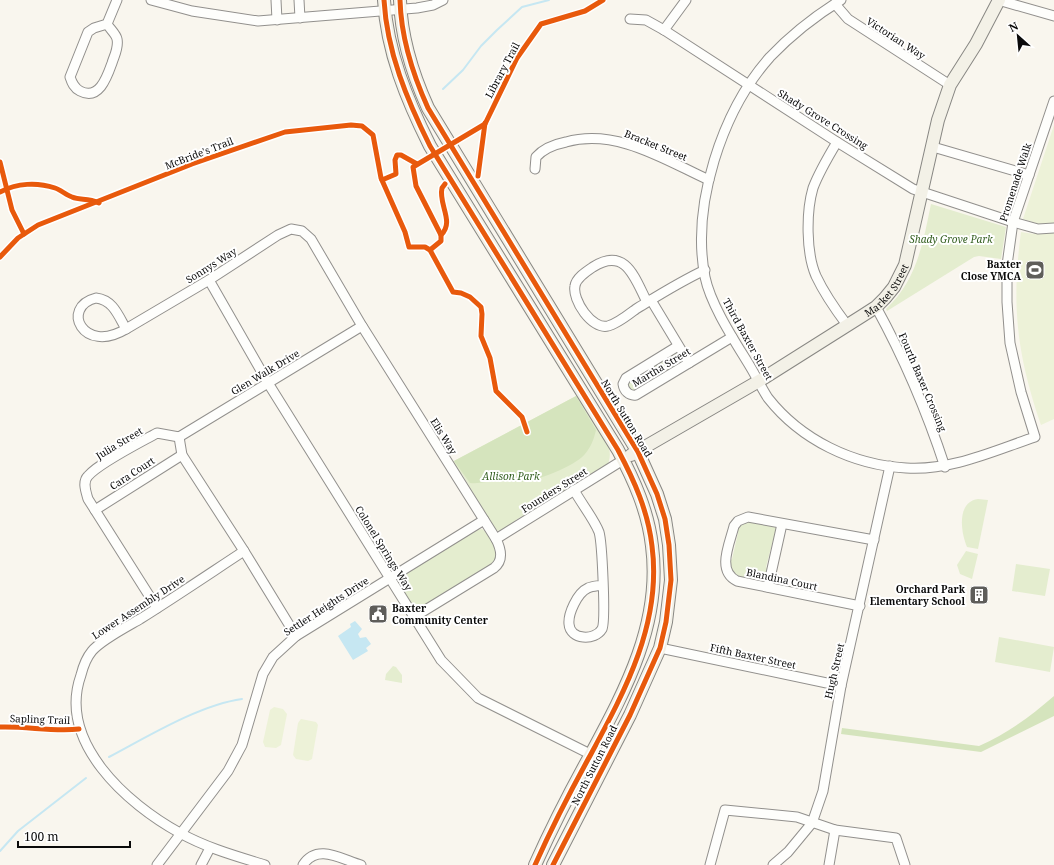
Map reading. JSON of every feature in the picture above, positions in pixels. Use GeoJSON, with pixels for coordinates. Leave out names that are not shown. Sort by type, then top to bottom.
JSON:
{"type":"FeatureCollection","features":[{"type":"Feature","properties":{"kind":"main road","name":"Market Street"},"geometry":{"type":"LineString","coordinates":[[623,460],[758,381],[876,307],[894,287],[905,265],[923,193],[938,120],[950,85],[976,44],[999,0]]}},
{"type":"Feature","properties":{"kind":"main road","name":"North Sutton Road"},"geometry":{"type":"LineString","coordinates":[[385,5],[392,51],[405,93],[430,146],[623,460],[639,494],[650,532],[654,573],[652,600],[640,653],[535,865]]}},
{"type":"Feature","properties":{"kind":"main road","name":"North Sutton Road"},"geometry":{"type":"LineString","coordinates":[[400,5],[403,30],[410,56],[421,94],[428,108],[638,452],[657,494],[665,519],[669,545],[671,580],[660,648],[630,715],[553,865]]}},
{"type":"Feature","properties":{"kind":"street"},"geometry":{"type":"LineString","coordinates":[[107,24],[117,0]]}},
{"type":"Feature","properties":{"kind":"street"},"geometry":{"type":"LineString","coordinates":[[151,0],[192,11],[258,21],[300,18],[385,5],[400,5],[418,8],[433,5],[443,0]]}},
{"type":"Feature","properties":{"kind":"street"},"geometry":{"type":"LineString","coordinates":[[276,0],[277,20]]}},
{"type":"Feature","properties":{"kind":"street"},"geometry":{"type":"LineString","coordinates":[[299,0],[300,18]]}},
{"type":"Feature","properties":{"kind":"street"},"geometry":{"type":"LineString","coordinates":[[664,30],[686,0]]}},
{"type":"Feature","properties":{"kind":"street"},"geometry":{"type":"LineString","coordinates":[[999,0],[1054,16]]}},
{"type":"Feature","properties":{"kind":"street","name":"Victorian Way"},"geometry":{"type":"LineString","coordinates":[[838,2],[848,19],[950,85]]}},
{"type":"Feature","properties":{"kind":"street","name":"Third Baxter Street"},"geometry":{"type":"LineString","coordinates":[[838,2],[811,19],[769,59],[749,85],[725,132],[705,197],[703,222],[705,270],[713,298],[732,337],[768,397],[791,422],[801,430],[844,455],[890,466],[908,468],[945,467],[1035,437]]}},
{"type":"Feature","properties":{"kind":"street","name":"Shady Grove Crossing"},"geometry":{"type":"LineString","coordinates":[[630,19],[646,20],[664,30],[837,142],[913,189],[1038,229],[1054,228]]}},
{"type":"Feature","properties":{"kind":"street"},"geometry":{"type":"LineString","coordinates":[[107,24],[117,38],[117,48],[105,82],[99,90],[90,94],[84,93],[74,86],[70,77],[88,32],[94,28],[107,24]]}},
{"type":"Feature","properties":{"kind":"street","name":"Promenade Walk"},"geometry":{"type":"LineString","coordinates":[[1035,437],[1014,366],[1008,329],[1007,265],[1013,222],[1054,101]]}},
{"type":"Feature","properties":{"kind":"street","name":"Bracket Street"},"geometry":{"type":"LineString","coordinates":[[535,169],[536,157],[548,148],[576,139],[599,138],[632,145],[710,180]]}},
{"type":"Feature","properties":{"kind":"street"},"geometry":{"type":"LineString","coordinates":[[837,142],[823,165],[813,190],[809,219],[809,252],[816,274],[829,300],[847,325]]}},
{"type":"Feature","properties":{"kind":"street"},"geometry":{"type":"LineString","coordinates":[[933,147],[1029,175]]}},
{"type":"Feature","properties":{"kind":"street","name":"Sonnys Way"},"geometry":{"type":"LineString","coordinates":[[126,329],[113,306],[106,300],[96,298],[90,299],[84,303],[78,313],[80,325],[91,336],[114,336],[126,329],[209,280],[278,235],[291,229],[302,231],[307,236]]}},
{"type":"Feature","properties":{"kind":"street","name":"Elis Way"},"geometry":{"type":"LineString","coordinates":[[307,236],[311,239],[362,326],[496,539],[501,555],[498,565],[414,617]]}},
{"type":"Feature","properties":{"kind":"street"},"geometry":{"type":"LineString","coordinates":[[649,301],[627,266],[616,260],[607,260],[599,263],[577,281],[574,287],[575,294],[589,320],[600,327],[608,326],[649,301],[680,281],[705,270]]}},
{"type":"Feature","properties":{"kind":"street","name":"Colonel Springs Way"},"geometry":{"type":"LineString","coordinates":[[209,280],[268,383],[441,660],[478,698],[606,762]]}},
{"type":"Feature","properties":{"kind":"street","name":"Martha Street"},"geometry":{"type":"LineString","coordinates":[[649,301],[689,364]]}},
{"type":"Feature","properties":{"kind":"street","name":"Fourth Baxer Crossing"},"geometry":{"type":"LineString","coordinates":[[876,307],[899,349],[932,429],[945,467]]}},
{"type":"Feature","properties":{"kind":"street","name":"Glen Walk Drive"},"geometry":{"type":"LineString","coordinates":[[179,437],[362,326]]}},
{"type":"Feature","properties":{"kind":"street","name":"Martha Street"},"geometry":{"type":"LineString","coordinates":[[678,346],[628,376],[623,381],[624,387],[629,394],[636,395],[732,337]]}},
{"type":"Feature","properties":{"kind":"street","name":"Julia Street"},"geometry":{"type":"LineString","coordinates":[[157,608],[88,499],[84,486],[87,476],[104,464],[157,433],[179,437]]}},
{"type":"Feature","properties":{"kind":"street"},"geometry":{"type":"LineString","coordinates":[[179,437],[182,455],[244,551],[296,636]]}},
{"type":"Feature","properties":{"kind":"street","name":"Cara Court"},"geometry":{"type":"LineString","coordinates":[[95,510],[182,455]]}},
{"type":"Feature","properties":{"kind":"street","name":"Founders Street"},"geometry":{"type":"LineString","coordinates":[[496,539],[623,460]]}},
{"type":"Feature","properties":{"kind":"street","name":"Hugh Street"},"geometry":{"type":"LineString","coordinates":[[773,865],[800,839],[812,823],[823,791],[841,686],[890,466]]}},
{"type":"Feature","properties":{"kind":"street"},"geometry":{"type":"LineString","coordinates":[[574,490],[599,532],[605,619],[602,629],[595,636],[584,637],[574,634],[569,628],[568,618],[579,594],[587,588],[602,585]]}},
{"type":"Feature","properties":{"kind":"street","name":"Blandina Court"},"geometry":{"type":"LineString","coordinates":[[860,606],[731,578],[727,573],[725,563],[734,526],[738,521],[753,517],[782,524],[874,540]]}},
{"type":"Feature","properties":{"kind":"street","name":"Settler Heights Drive"},"geometry":{"type":"LineString","coordinates":[[157,865],[228,771],[242,745],[263,674],[272,657],[296,636],[484,520]]}},
{"type":"Feature","properties":{"kind":"street"},"geometry":{"type":"LineString","coordinates":[[768,586],[782,524]]}},
{"type":"Feature","properties":{"kind":"street","name":"Lower Assembly Drive"},"geometry":{"type":"LineString","coordinates":[[244,551],[93,650],[77,686],[76,718],[87,747],[119,788],[152,816],[180,833],[210,848],[265,865]]}},
{"type":"Feature","properties":{"kind":"street","name":"Fifth Baxter Street"},"geometry":{"type":"LineString","coordinates":[[660,648],[841,686]]}},
{"type":"Feature","properties":{"kind":"street"},"geometry":{"type":"LineString","coordinates":[[710,865],[725,810],[798,817],[835,830],[896,838],[905,865]]}},
{"type":"Feature","properties":{"kind":"street"},"geometry":{"type":"LineString","coordinates":[[829,865],[835,830]]}},
{"type":"Feature","properties":{"kind":"street"},"geometry":{"type":"LineString","coordinates":[[201,865],[210,848]]}},
{"type":"Feature","properties":{"kind":"street"},"geometry":{"type":"LineString","coordinates":[[303,865],[310,856],[319,853],[361,865]]}},
{"type":"Feature","properties":{"kind":"green space","name":"Baxter Close YMCA"},"geometry":{"type":"Polygon","coordinates":[[[1054,125],[1054,419],[1041,425],[1026,375],[1021,352],[1017,307],[1018,259],[1021,232],[1034,234],[1036,223],[1023,219],[1054,125]]]}},
{"type":"Feature","properties":{"kind":"green space","name":"Shady Grove Park"},"geometry":{"type":"Polygon","coordinates":[[[931,204],[1006,227],[1001,259],[979,256],[974,257],[887,311],[886,309],[897,298],[912,273],[925,233],[931,204]]]}},
{"type":"Feature","properties":{"kind":"green space"},"geometry":{"type":"Polygon","coordinates":[[[677,349],[685,361],[633,393],[626,383],[677,349]]]}},
{"type":"Feature","properties":{"kind":"green space","name":"Allison Park"},"geometry":{"type":"Polygon","coordinates":[[[578,395],[608,445],[610,455],[608,464],[602,471],[592,473],[516,520],[507,529],[501,531],[495,530],[462,474],[458,473],[452,462],[578,395]]]}},
{"type":"Feature","properties":{"kind":"green space","name":"Allison Park"},"geometry":{"type":"Polygon","coordinates":[[[576,396],[596,430],[592,443],[585,454],[572,464],[545,476],[527,481],[470,483],[454,461],[576,396]]]}},
{"type":"Feature","properties":{"kind":"green space"},"geometry":{"type":"Polygon","coordinates":[[[978,499],[988,500],[978,549],[967,547],[963,534],[962,519],[966,506],[971,501],[978,499]]]}},
{"type":"Feature","properties":{"kind":"green space"},"geometry":{"type":"Polygon","coordinates":[[[746,520],[775,526],[776,529],[766,567],[768,570],[765,579],[761,581],[745,579],[737,575],[731,568],[729,562],[732,559],[739,525],[746,520]]]}},
{"type":"Feature","properties":{"kind":"green space"},"geometry":{"type":"Polygon","coordinates":[[[482,529],[492,539],[496,552],[496,561],[420,609],[413,608],[398,584],[399,578],[476,530],[482,529]]]}},
{"type":"Feature","properties":{"kind":"green space"},"geometry":{"type":"Polygon","coordinates":[[[966,551],[978,554],[972,579],[960,574],[957,565],[966,551]]]}},
{"type":"Feature","properties":{"kind":"green space"},"geometry":{"type":"Polygon","coordinates":[[[1016,564],[1050,569],[1045,596],[1012,591],[1016,564]]]}},
{"type":"Feature","properties":{"kind":"green space"},"geometry":{"type":"Polygon","coordinates":[[[999,637],[1054,647],[1050,672],[995,662],[999,637]]]}},
{"type":"Feature","properties":{"kind":"green space"},"geometry":{"type":"Polygon","coordinates":[[[393,666],[396,667],[402,675],[402,683],[385,680],[386,674],[393,666]]]}},
{"type":"Feature","properties":{"kind":"green space"},"geometry":{"type":"Polygon","coordinates":[[[1054,696],[1054,716],[981,752],[841,734],[842,728],[979,746],[1018,724],[1037,711],[1054,696]]]}},
{"type":"Feature","properties":{"kind":"green space"},"geometry":{"type":"Polygon","coordinates":[[[274,707],[283,709],[287,714],[281,745],[276,748],[265,747],[263,742],[270,710],[274,707]]]}},
{"type":"Feature","properties":{"kind":"green space"},"geometry":{"type":"Polygon","coordinates":[[[301,719],[316,722],[318,725],[312,759],[308,761],[296,759],[293,755],[298,723],[301,719]]]}},
{"type":"Feature","properties":{"kind":"water"},"geometry":{"type":"Polygon","coordinates":[[[355,621],[362,629],[358,634],[360,638],[366,637],[371,644],[366,648],[368,651],[353,660],[338,636],[351,627],[350,624],[355,621]]]}},
{"type":"Feature","properties":{"kind":"waterway"},"geometry":{"type":"LineString","coordinates":[[443,89],[463,70],[481,46],[522,7],[549,0]]}},
{"type":"Feature","properties":{"kind":"waterway"},"geometry":{"type":"LineString","coordinates":[[109,757],[156,731],[191,715],[225,702],[242,699]]}},
{"type":"Feature","properties":{"kind":"waterway"},"geometry":{"type":"LineString","coordinates":[[0,851],[18,831],[86,778]]}},
{"type":"Feature","properties":{"kind":"cycle path"},"geometry":{"type":"LineString","coordinates":[[384,0],[389,38],[394,57],[406,93],[430,146],[618,450],[640,496],[650,533],[654,574],[652,601],[638,654],[617,705],[576,781],[535,865]]}},
{"type":"Feature","properties":{"kind":"cycle path"},"geometry":{"type":"LineString","coordinates":[[400,0],[405,41],[417,82],[428,108],[638,452],[657,494],[665,519],[669,545],[671,580],[666,622],[660,648],[630,715],[553,865]]}},
{"type":"Feature","properties":{"kind":"cycle path","name":"Library Trail"},"geometry":{"type":"LineString","coordinates":[[430,250],[441,241],[441,235],[416,186],[413,167],[485,124],[517,58],[541,24],[585,11],[603,0]]}},
{"type":"Feature","properties":{"kind":"cycle path"},"geometry":{"type":"LineString","coordinates":[[478,176],[485,123]]}},
{"type":"Feature","properties":{"kind":"cycle path","name":"McBride's Trail"},"geometry":{"type":"LineString","coordinates":[[0,257],[18,238],[38,225],[192,164],[285,132],[351,125],[362,126],[373,135],[381,178],[405,232],[409,247],[425,247],[430,250],[453,292],[461,293],[470,297],[481,307],[481,336],[490,358],[496,391],[522,417],[527,432]]}},
{"type":"Feature","properties":{"kind":"cycle path"},"geometry":{"type":"LineString","coordinates":[[382,180],[396,174],[395,160],[397,155],[401,155],[417,164]]}},
{"type":"Feature","properties":{"kind":"cycle path"},"geometry":{"type":"LineString","coordinates":[[0,162],[12,210],[24,234]]}},
{"type":"Feature","properties":{"kind":"cycle path"},"geometry":{"type":"LineString","coordinates":[[0,192],[20,185],[34,184],[55,188],[75,198],[91,200],[99,203]]}},
{"type":"Feature","properties":{"kind":"cycle path"},"geometry":{"type":"LineString","coordinates":[[441,235],[445,230],[446,224],[441,194],[442,188],[445,184]]}},
{"type":"Feature","properties":{"kind":"cycle path","name":"Sapling Trail"},"geometry":{"type":"LineString","coordinates":[[0,727],[59,730],[79,729]]}},
{"type":"Feature","properties":{"kind":"place","name":"Baxter Close YMCA"},"geometry":{"type":"Point","coordinates":[1035,270]}},
{"type":"Feature","properties":{"kind":"place","name":"Orchard Park Elementary School"},"geometry":{"type":"Point","coordinates":[979,595]}},
{"type":"Feature","properties":{"kind":"place","name":"Baxter Community Center"},"geometry":{"type":"Point","coordinates":[378,614]}}]}
